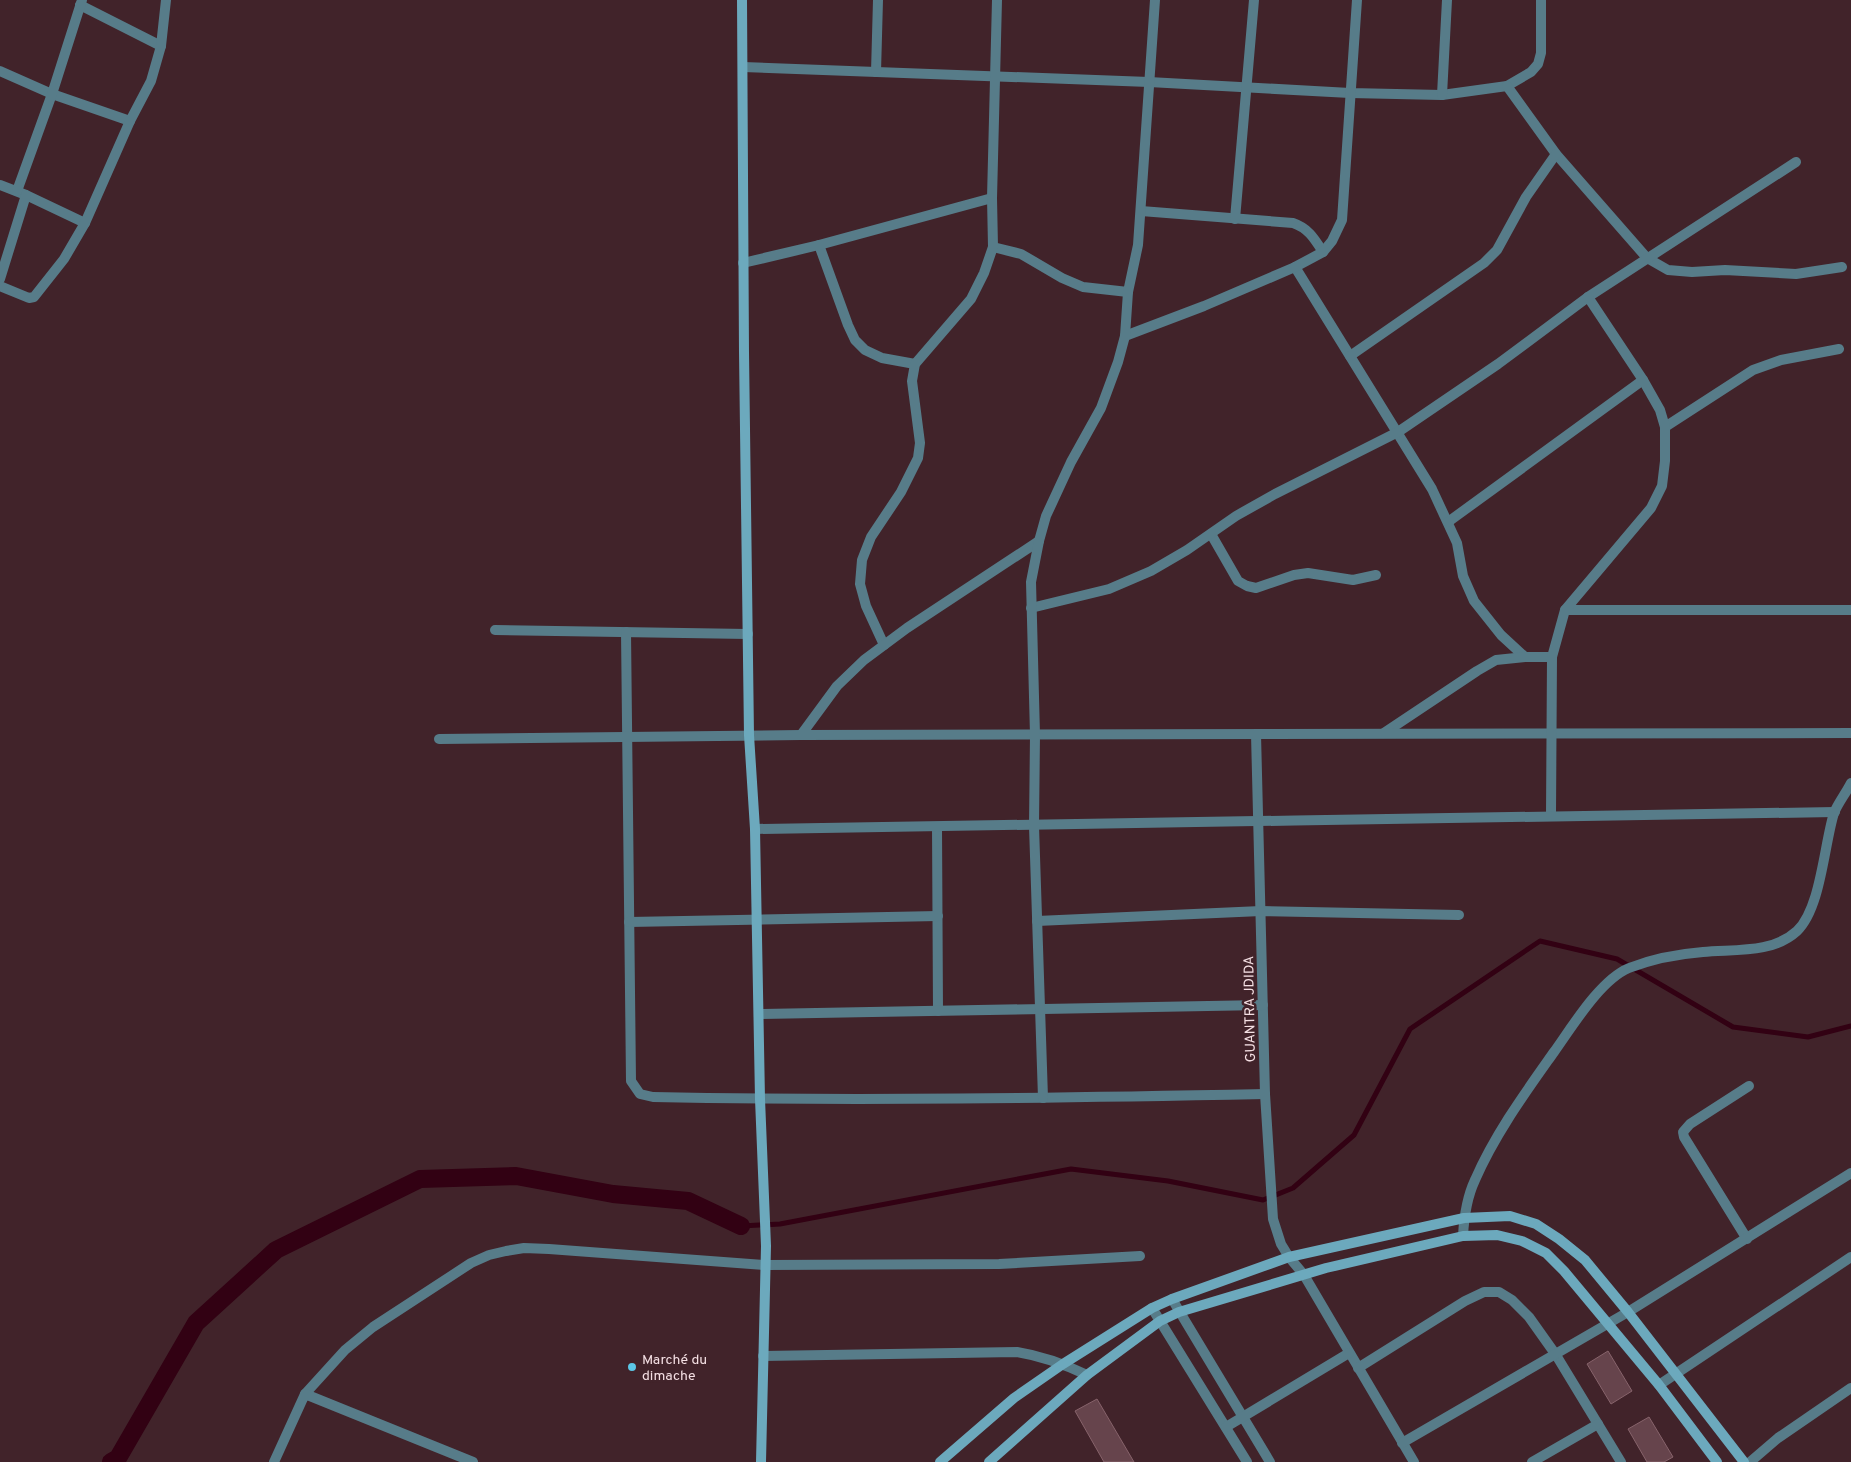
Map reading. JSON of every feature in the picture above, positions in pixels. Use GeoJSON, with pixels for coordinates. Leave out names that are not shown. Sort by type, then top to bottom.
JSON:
{"type":"FeatureCollection","features":[{"type":"Feature","properties":{"kind":"main road"},"geometry":{"type":"LineString","coordinates":[[742,0],[743,263],[749,736],[755,829],[760,1100],[766,1246],[761,1462]]}},
{"type":"Feature","properties":{"kind":"main road"},"geometry":{"type":"LineString","coordinates":[[940,1462],[1014,1398],[1062,1364],[1152,1308],[1172,1299],[1289,1257],[1464,1218],[1510,1216],[1536,1224],[1559,1238],[1585,1260],[1628,1312],[1744,1462]]}},
{"type":"Feature","properties":{"kind":"main road"},"geometry":{"type":"LineString","coordinates":[[989,1462],[1087,1375],[1160,1322],[1179,1312],[1380,1255],[1463,1236],[1497,1235],[1522,1241],[1546,1253],[1564,1271],[1659,1385],[1717,1462]]}},
{"type":"Feature","properties":{"kind":"main road"},"geometry":{"type":"LineString","coordinates":[[761,1436],[771,1462]]}},
{"type":"Feature","properties":{"kind":"street"},"geometry":{"type":"LineString","coordinates":[[0,286],[28,298],[34,297],[64,259],[85,223],[130,121],[151,81],[161,46],[166,0]]}},
{"type":"Feature","properties":{"kind":"street"},"geometry":{"type":"LineString","coordinates":[[876,72],[878,0]]}},
{"type":"Feature","properties":{"kind":"street"},"geometry":{"type":"LineString","coordinates":[[884,645],[866,606],[860,584],[862,560],[871,537],[901,492],[918,458],[920,443],[912,381],[915,364],[971,299],[984,273],[993,247],[992,198],[997,0]]}},
{"type":"Feature","properties":{"kind":"street"},"geometry":{"type":"LineString","coordinates":[[1043,1098],[1034,826],[1035,735],[1031,582],[1046,516],[1071,462],[1101,408],[1118,362],[1125,336],[1128,292],[1138,245],[1155,0]]}},
{"type":"Feature","properties":{"kind":"street"},"geometry":{"type":"LineString","coordinates":[[1236,219],[1254,0]]}},
{"type":"Feature","properties":{"kind":"street"},"geometry":{"type":"LineString","coordinates":[[1125,336],[1180,316],[1295,267],[1323,252],[1332,242],[1342,220],[1356,0]]}},
{"type":"Feature","properties":{"kind":"street"},"geometry":{"type":"LineString","coordinates":[[1442,94],[1447,0]]}},
{"type":"Feature","properties":{"kind":"street"},"geometry":{"type":"LineString","coordinates":[[743,67],[1149,82],[1350,92],[1442,94],[1507,86],[1530,72],[1538,64],[1542,43],[1542,0]]}},
{"type":"Feature","properties":{"kind":"street"},"geometry":{"type":"LineString","coordinates":[[0,278],[21,193],[81,3],[161,46]]}},
{"type":"Feature","properties":{"kind":"street"},"geometry":{"type":"LineString","coordinates":[[0,71],[52,94],[130,121]]}},
{"type":"Feature","properties":{"kind":"street"},"geometry":{"type":"LineString","coordinates":[[1507,86],[1556,154],[1647,258],[1668,270],[1692,272],[1725,270],[1796,274],[1842,267]]}},
{"type":"Feature","properties":{"kind":"street"},"geometry":{"type":"LineString","coordinates":[[1350,356],[1484,263],[1497,250],[1526,197],[1556,154]]}},
{"type":"Feature","properties":{"kind":"street"},"geometry":{"type":"LineString","coordinates":[[1031,608],[1109,588],[1150,571],[1187,550],[1274,494],[1398,432],[1498,364],[1588,297],[1796,162]]}},
{"type":"Feature","properties":{"kind":"street"},"geometry":{"type":"LineString","coordinates":[[0,185],[85,223]]}},
{"type":"Feature","properties":{"kind":"street"},"geometry":{"type":"LineString","coordinates":[[743,263],[820,245],[992,198]]}},
{"type":"Feature","properties":{"kind":"street"},"geometry":{"type":"LineString","coordinates":[[1141,211],[1293,223],[1303,226],[1312,235],[1323,252]]}},
{"type":"Feature","properties":{"kind":"street"},"geometry":{"type":"LineString","coordinates":[[820,245],[855,340],[865,350],[882,358],[915,364]]}},
{"type":"Feature","properties":{"kind":"street"},"geometry":{"type":"LineString","coordinates":[[993,247],[1021,254],[1062,278],[1083,286],[1128,292]]}},
{"type":"Feature","properties":{"kind":"street"},"geometry":{"type":"LineString","coordinates":[[1295,267],[1432,489],[1457,543],[1463,576],[1474,601],[1501,635],[1525,657]]}},
{"type":"Feature","properties":{"kind":"street"},"geometry":{"type":"LineString","coordinates":[[1551,815],[1552,657],[1565,610],[1651,508],[1662,486],[1665,427],[1660,410],[1643,380],[1588,297]]}},
{"type":"Feature","properties":{"kind":"street"},"geometry":{"type":"LineString","coordinates":[[1665,427],[1753,370],[1781,360],[1839,349]]}},
{"type":"Feature","properties":{"kind":"street"},"geometry":{"type":"LineString","coordinates":[[1448,522],[1643,380]]}},
{"type":"Feature","properties":{"kind":"street"},"geometry":{"type":"LineString","coordinates":[[1211,534],[1238,581],[1247,586],[1256,588],[1294,575],[1308,573],[1353,580],[1376,575]]}},
{"type":"Feature","properties":{"kind":"street"},"geometry":{"type":"LineString","coordinates":[[801,735],[837,686],[864,660],[907,628],[1039,541]]}},
{"type":"Feature","properties":{"kind":"street"},"geometry":{"type":"LineString","coordinates":[[1565,610],[1851,610]]}},
{"type":"Feature","properties":{"kind":"street"},"geometry":{"type":"LineString","coordinates":[[495,630],[748,634]]}},
{"type":"Feature","properties":{"kind":"street"},"geometry":{"type":"LineString","coordinates":[[626,632],[631,1081],[640,1094],[653,1098],[760,1100],[1265,1094]]}},
{"type":"Feature","properties":{"kind":"street"},"geometry":{"type":"LineString","coordinates":[[1383,733],[1477,670],[1496,660],[1552,657]]}},
{"type":"Feature","properties":{"kind":"street"},"geometry":{"type":"LineString","coordinates":[[438,739],[801,735],[1851,733]]}},
{"type":"Feature","properties":{"kind":"street","name":"GUANTRA JDIDA"},"geometry":{"type":"LineString","coordinates":[[1256,734],[1265,1094],[1273,1219],[1280,1244],[1304,1275],[1414,1462]]}},
{"type":"Feature","properties":{"kind":"street"},"geometry":{"type":"LineString","coordinates":[[1463,1236],[1464,1218],[1474,1183],[1493,1142],[1588,1003],[1608,983],[1627,969],[1657,959],[1694,953],[1755,949],[1784,940],[1798,930],[1809,913],[1814,898],[1835,812],[1851,783]]}},
{"type":"Feature","properties":{"kind":"street"},"geometry":{"type":"LineString","coordinates":[[755,829],[1835,812]]}},
{"type":"Feature","properties":{"kind":"street"},"geometry":{"type":"LineString","coordinates":[[937,827],[938,1010]]}},
{"type":"Feature","properties":{"kind":"street"},"geometry":{"type":"LineString","coordinates":[[1037,921],[1260,911],[1458,915]]}},
{"type":"Feature","properties":{"kind":"street"},"geometry":{"type":"LineString","coordinates":[[630,922],[938,916]]}},
{"type":"Feature","properties":{"kind":"street"},"geometry":{"type":"LineString","coordinates":[[759,1014],[1263,1005]]}},
{"type":"Feature","properties":{"kind":"street"},"geometry":{"type":"LineString","coordinates":[[1747,1239],[1684,1137],[1683,1132],[1690,1124],[1749,1086]]}},
{"type":"Feature","properties":{"kind":"street"},"geometry":{"type":"LineString","coordinates":[[1402,1443],[1609,1324],[1851,1173]]}},
{"type":"Feature","properties":{"kind":"street"},"geometry":{"type":"LineString","coordinates":[[274,1462],[305,1394],[345,1350],[373,1327],[471,1263],[489,1255],[524,1248],[765,1265],[999,1264],[1140,1256]]}},
{"type":"Feature","properties":{"kind":"street"},"geometry":{"type":"LineString","coordinates":[[1659,1385],[1851,1257]]}},
{"type":"Feature","properties":{"kind":"street"},"geometry":{"type":"LineString","coordinates":[[1358,1368],[1465,1301],[1484,1292],[1499,1292],[1512,1300],[1529,1317],[1556,1355],[1621,1462]]}},
{"type":"Feature","properties":{"kind":"street"},"geometry":{"type":"LineString","coordinates":[[1172,1299],[1270,1462]]}},
{"type":"Feature","properties":{"kind":"street"},"geometry":{"type":"LineString","coordinates":[[1152,1308],[1247,1462]]}},
{"type":"Feature","properties":{"kind":"street"},"geometry":{"type":"LineString","coordinates":[[763,1356],[996,1351],[1036,1355],[1087,1375]]}},
{"type":"Feature","properties":{"kind":"street"},"geometry":{"type":"LineString","coordinates":[[1226,1427],[1349,1353]]}},
{"type":"Feature","properties":{"kind":"street"},"geometry":{"type":"LineString","coordinates":[[1750,1462],[1778,1438],[1851,1388]]}},
{"type":"Feature","properties":{"kind":"street"},"geometry":{"type":"LineString","coordinates":[[305,1394],[466,1461]]}},
{"type":"Feature","properties":{"kind":"street"},"geometry":{"type":"LineString","coordinates":[[1532,1462],[1598,1424]]}},
{"type":"Feature","properties":{"kind":"building"},"geometry":{"type":"Polygon","coordinates":[[[1608,1351],[1632,1391],[1611,1404],[1587,1364],[1608,1351]]]}},
{"type":"Feature","properties":{"kind":"building"},"geometry":{"type":"Polygon","coordinates":[[[1097,1399],[1134,1462],[1104,1462],[1075,1411],[1097,1399]]]}},
{"type":"Feature","properties":{"kind":"building"},"geometry":{"type":"Polygon","coordinates":[[[1649,1417],[1673,1457],[1664,1462],[1647,1462],[1628,1429],[1649,1417]]]}},
{"type":"Feature","properties":{"kind":"waterway"},"geometry":{"type":"LineString","coordinates":[[741,1226],[780,1224],[1071,1169],[1168,1181],[1263,1200],[1293,1188],[1354,1135],[1410,1029],[1540,941],[1617,959],[1733,1027],[1808,1037],[1851,1026]]}},
{"type":"Feature","properties":{"kind":"waterway"},"geometry":{"type":"LineString","coordinates":[[111,1462],[118,1458],[196,1323],[276,1250],[420,1179],[516,1176],[613,1194],[688,1201],[741,1226]]}},
{"type":"Feature","properties":{"kind":"place","name":"Marché du dimache"},"geometry":{"type":"Point","coordinates":[632,1367]}}]}
